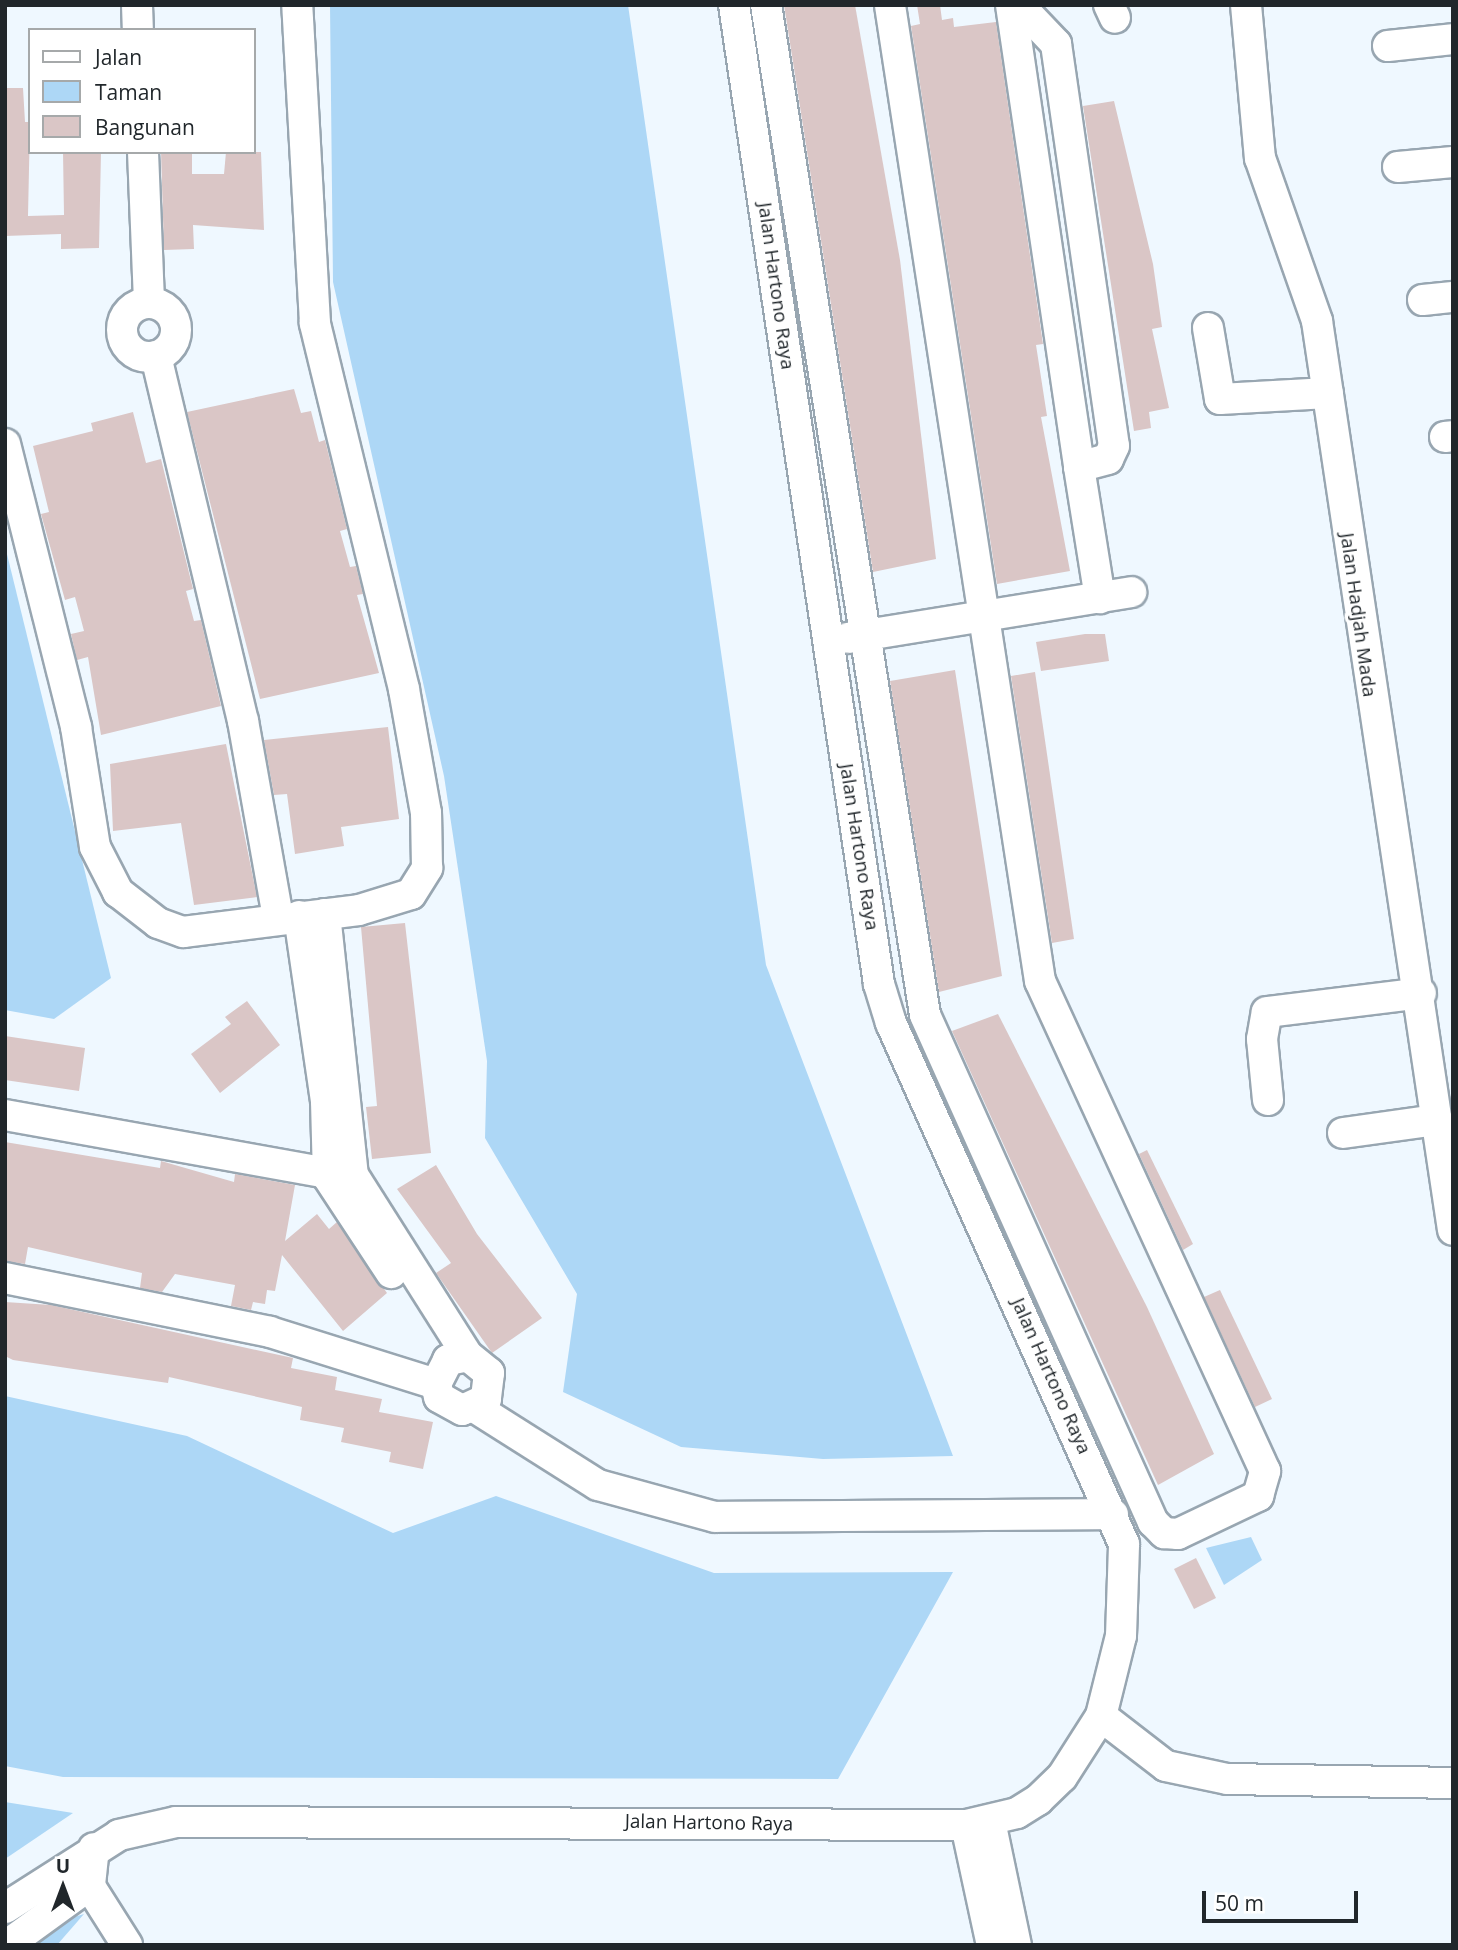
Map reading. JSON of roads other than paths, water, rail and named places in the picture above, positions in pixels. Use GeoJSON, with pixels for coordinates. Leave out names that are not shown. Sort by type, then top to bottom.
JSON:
{"type":"FeatureCollection","features":[{"type":"Feature","properties":{"kind":"street"},"geometry":{"type":"LineString","coordinates":[[136,5],[138,28]]}},
{"type":"Feature","properties":{"kind":"street"},"geometry":{"type":"LineString","coordinates":[[5,444],[76,727],[100,867],[131,906],[169,928],[204,930],[300,916],[411,894],[427,868],[427,824],[404,689],[315,323],[297,5]]}},
{"type":"Feature","properties":{"kind":"street","name":"Jalan Hartono Raya"},"geometry":{"type":"LineString","coordinates":[[5,1908],[86,1865],[146,1827],[204,1820],[978,1823],[1017,1813],[1054,1785],[1101,1716],[1126,1582],[1124,1544],[1113,1514],[884,1006],[734,5]]}},
{"type":"Feature","properties":{"kind":"street"},"geometry":{"type":"LineString","coordinates":[[766,5],[925,1015],[1153,1522],[1164,1533],[1178,1534],[1258,1496],[1265,1471],[1040,981],[890,5]]}},
{"type":"Feature","properties":{"kind":"street"},"geometry":{"type":"LineString","coordinates":[[1011,5],[1100,598]]}},
{"type":"Feature","properties":{"kind":"street"},"geometry":{"type":"LineString","coordinates":[[1019,5],[1056,44],[1114,446],[1108,459],[1079,467]]}},
{"type":"Feature","properties":{"kind":"street","name":"Jalan Hadjah Mada"},"geometry":{"type":"LineString","coordinates":[[1245,5],[1260,158],[1310,287],[1328,393],[1368,695],[1421,993],[1453,1230]]}},
{"type":"Feature","properties":{"kind":"street"},"geometry":{"type":"LineString","coordinates":[[1388,46],[1453,39]]}},
{"type":"Feature","properties":{"kind":"street"},"geometry":{"type":"LineString","coordinates":[[143,154],[149,302],[167,309],[176,326],[172,345],[156,356],[243,721],[300,916],[326,1101],[341,1176],[451,1367],[449,1407],[476,1408],[598,1485],[715,1517],[1113,1514]]}},
{"type":"Feature","properties":{"kind":"street"},"geometry":{"type":"LineString","coordinates":[[1398,167],[1453,162]]}},
{"type":"Feature","properties":{"kind":"street"},"geometry":{"type":"LineString","coordinates":[[1423,300],[1453,297]]}},
{"type":"Feature","properties":{"kind":"street"},"geometry":{"type":"LineString","coordinates":[[1208,328],[1220,399],[1328,393]]}},
{"type":"Feature","properties":{"kind":"street"},"geometry":{"type":"LineString","coordinates":[[828,641],[1131,592]]}},
{"type":"Feature","properties":{"kind":"street"},"geometry":{"type":"LineString","coordinates":[[1268,1100],[1262,1039],[1267,1012],[1421,993]]}},
{"type":"Feature","properties":{"kind":"street"},"geometry":{"type":"LineString","coordinates":[[5,1115],[341,1176]]}},
{"type":"Feature","properties":{"kind":"street"},"geometry":{"type":"LineString","coordinates":[[1343,1132],[1437,1120]]}},
{"type":"Feature","properties":{"kind":"street"},"geometry":{"type":"LineString","coordinates":[[5,1278],[451,1367],[481,1362],[491,1386],[476,1408]]}},
{"type":"Feature","properties":{"kind":"street"},"geometry":{"type":"LineString","coordinates":[[1101,1716],[1166,1766],[1227,1779],[1453,1783]]}},
{"type":"Feature","properties":{"kind":"street"},"geometry":{"type":"LineString","coordinates":[[978,1823],[992,1945]]}},
{"type":"Feature","properties":{"kind":"street"},"geometry":{"type":"LineString","coordinates":[[978,1823],[1016,1945]]}},
{"type":"Feature","properties":{"kind":"street"},"geometry":{"type":"LineString","coordinates":[[86,1865],[127,1945]]}},
{"type":"Feature","properties":{"kind":"street","name":"Jalan Hartono Raya"},"geometry":{"type":"LineString","coordinates":[[7,1945],[86,1865]]}}]}
